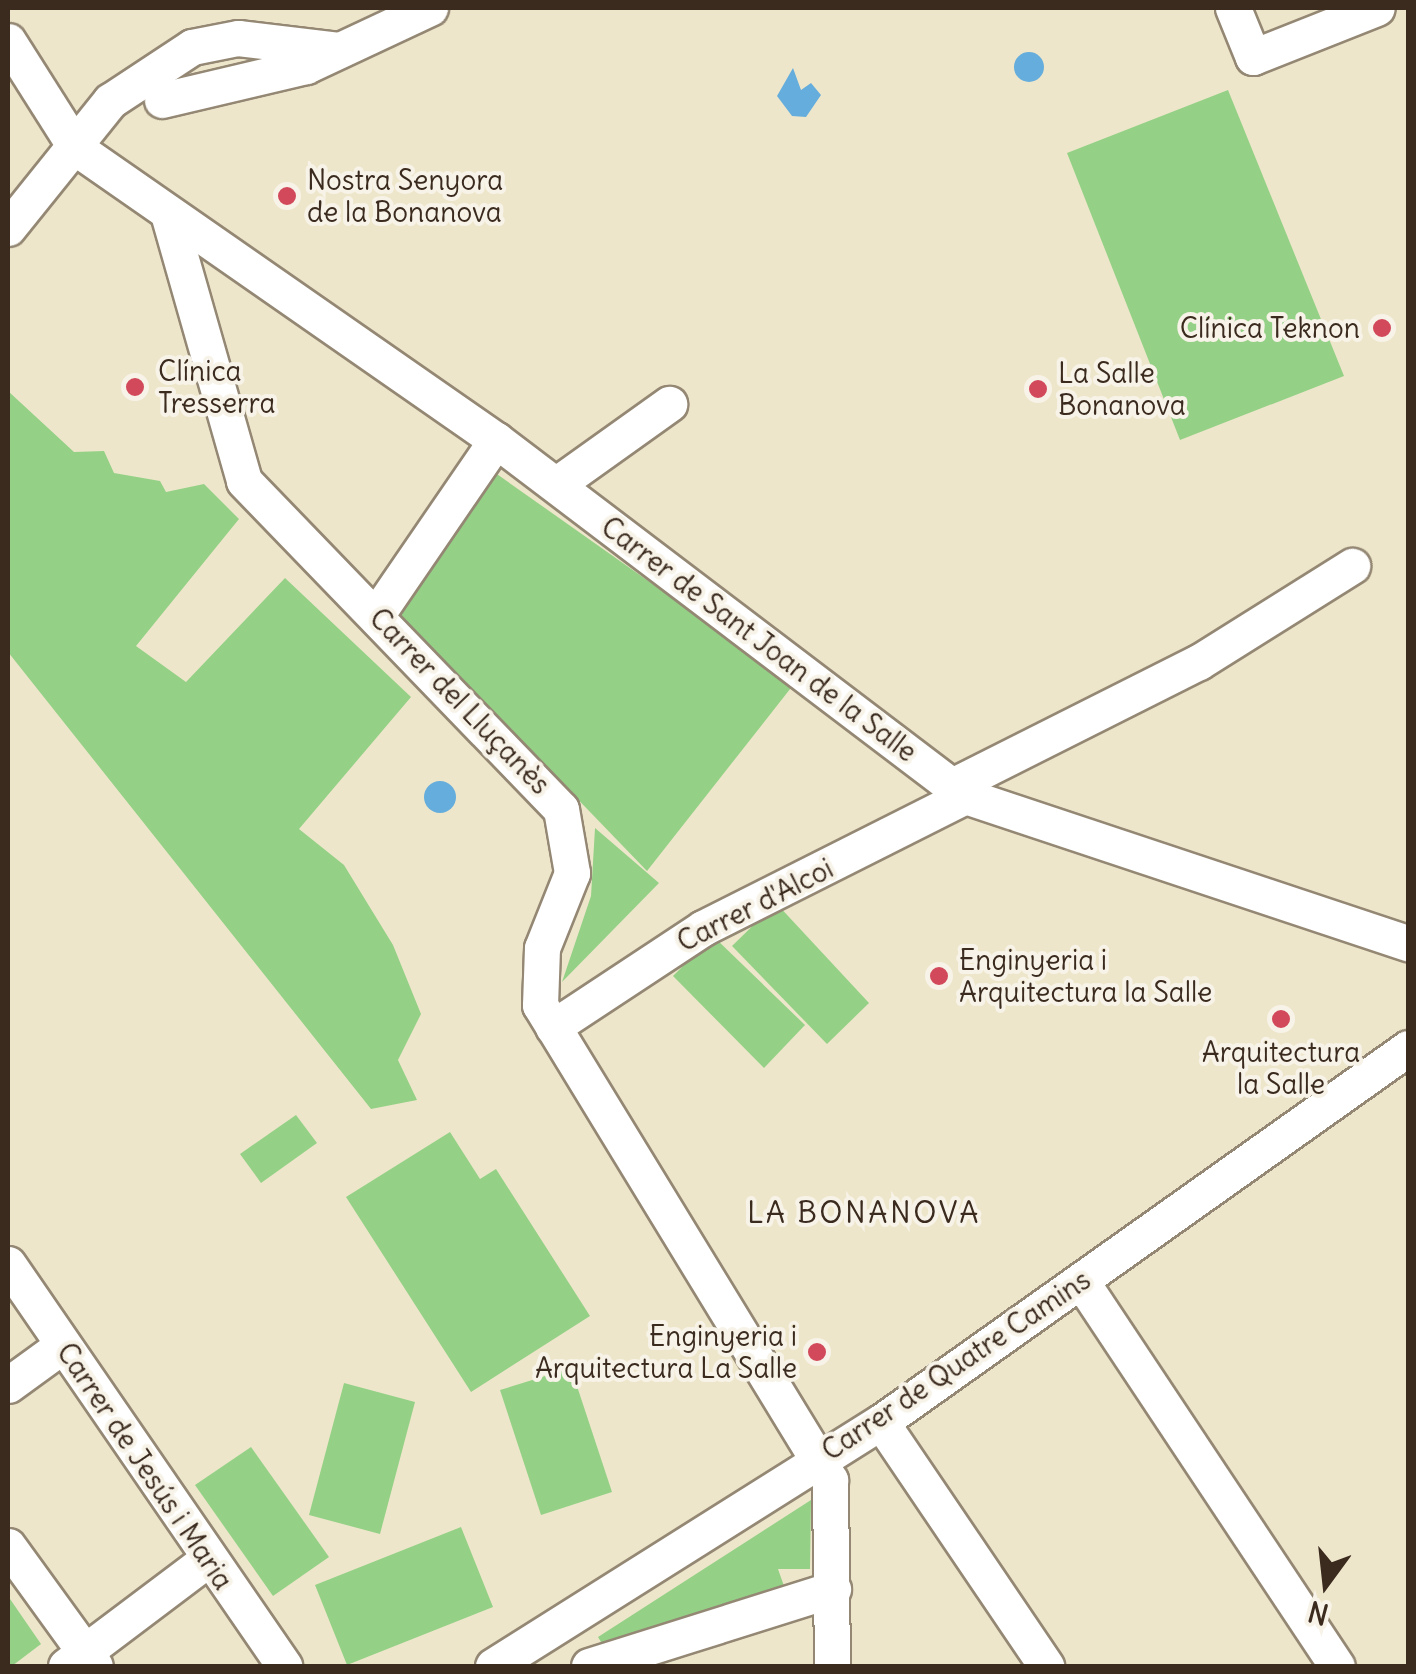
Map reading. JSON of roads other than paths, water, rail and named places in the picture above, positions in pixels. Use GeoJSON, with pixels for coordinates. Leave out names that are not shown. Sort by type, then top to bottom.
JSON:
{"type":"FeatureCollection","features":[{"type":"Feature","properties":{"kind":"street"},"geometry":{"type":"LineString","coordinates":[[162,100],[338,50],[430,8]]}},
{"type":"Feature","properties":{"kind":"street"},"geometry":{"type":"LineString","coordinates":[[1233,8],[1254,57],[1378,8]]}},
{"type":"Feature","properties":{"kind":"street"},"geometry":{"type":"LineString","coordinates":[[8,228],[110,101],[237,23],[338,50]]}},
{"type":"Feature","properties":{"kind":"street"},"geometry":{"type":"LineString","coordinates":[[76,148],[162,100],[216,76],[237,23]]}},
{"type":"Feature","properties":{"kind":"street"},"geometry":{"type":"LineString","coordinates":[[8,41],[76,148]]}},
{"type":"Feature","properties":{"kind":"street","name":"Carrer de Sant Joan de la Salle"},"geometry":{"type":"LineString","coordinates":[[76,148],[169,217],[557,484],[959,791],[1408,943]]}},
{"type":"Feature","properties":{"kind":"street","name":"Carrer del Lluçanès"},"geometry":{"type":"LineString","coordinates":[[169,217],[244,481],[378,614],[561,810],[572,873],[536,974],[553,1027],[830,1480],[832,1666]]}},
{"type":"Feature","properties":{"kind":"street"},"geometry":{"type":"LineString","coordinates":[[557,484],[669,404]]}},
{"type":"Feature","properties":{"kind":"street"},"geometry":{"type":"LineString","coordinates":[[378,614],[496,440]]}},
{"type":"Feature","properties":{"kind":"street","name":"Carrer d'Alcoi"},"geometry":{"type":"LineString","coordinates":[[553,1027],[702,928],[1199,662],[1352,566]]}},
{"type":"Feature","properties":{"kind":"street","name":"Carrer de Quatre Camins"},"geometry":{"type":"LineString","coordinates":[[494,1666],[816,1459],[881,1422],[1408,1048]]}},
{"type":"Feature","properties":{"kind":"street","name":"Carrer de Jesús i Maria"},"geometry":{"type":"LineString","coordinates":[[8,1264],[284,1666]]}},
{"type":"Feature","properties":{"kind":"street"},"geometry":{"type":"LineString","coordinates":[[1082,1282],[1338,1666]]}},
{"type":"Feature","properties":{"kind":"street"},"geometry":{"type":"LineString","coordinates":[[8,1385],[63,1346]]}},
{"type":"Feature","properties":{"kind":"street"},"geometry":{"type":"LineString","coordinates":[[881,1422],[1046,1666]]}},
{"type":"Feature","properties":{"kind":"street"},"geometry":{"type":"LineString","coordinates":[[8,1546],[82,1662],[208,1559]]}},
{"type":"Feature","properties":{"kind":"street"},"geometry":{"type":"LineString","coordinates":[[589,1666],[834,1589]]}},
{"type":"Feature","properties":{"kind":"water"},"geometry":{"type":"Polygon","coordinates":[[[1029,52],[1043,61],[1044,67],[1035,81],[1029,82],[1015,73],[1014,67],[1023,53],[1029,52]]]}},
{"type":"Feature","properties":{"kind":"water"},"geometry":{"type":"Polygon","coordinates":[[[793,68],[801,90],[811,83],[821,95],[806,117],[792,116],[777,96],[793,68]]]}},
{"type":"Feature","properties":{"kind":"water"},"geometry":{"type":"Polygon","coordinates":[[[440,781],[451,786],[456,797],[451,808],[440,813],[429,808],[424,797],[429,786],[440,781]]]}},
{"type":"Feature","properties":{"kind":"place","name":"Nostra Senyora de la Bonanova"},"geometry":{"type":"Point","coordinates":[287,196]}},
{"type":"Feature","properties":{"kind":"place","name":"Clínica Teknon"},"geometry":{"type":"Point","coordinates":[1382,328]}},
{"type":"Feature","properties":{"kind":"place","name":"Clínica Tresserra"},"geometry":{"type":"Point","coordinates":[135,387]}},
{"type":"Feature","properties":{"kind":"place","name":"La Salle Bonanova"},"geometry":{"type":"Point","coordinates":[1038,389]}},
{"type":"Feature","properties":{"kind":"place","name":"Enginyeria i Arquitectura la Salle"},"geometry":{"type":"Point","coordinates":[939,976]}},
{"type":"Feature","properties":{"kind":"place","name":"Arquitectura la Salle"},"geometry":{"type":"Point","coordinates":[1281,1019]}},
{"type":"Feature","properties":{"kind":"place","name":"Enginyeria i Arquitectura La Salle"},"geometry":{"type":"Point","coordinates":[817,1352]}},
{"type":"Feature","properties":{"kind":"district","name":"LA BONANOVA"},"geometry":{"type":"Point","coordinates":[864,1212]}}]}
